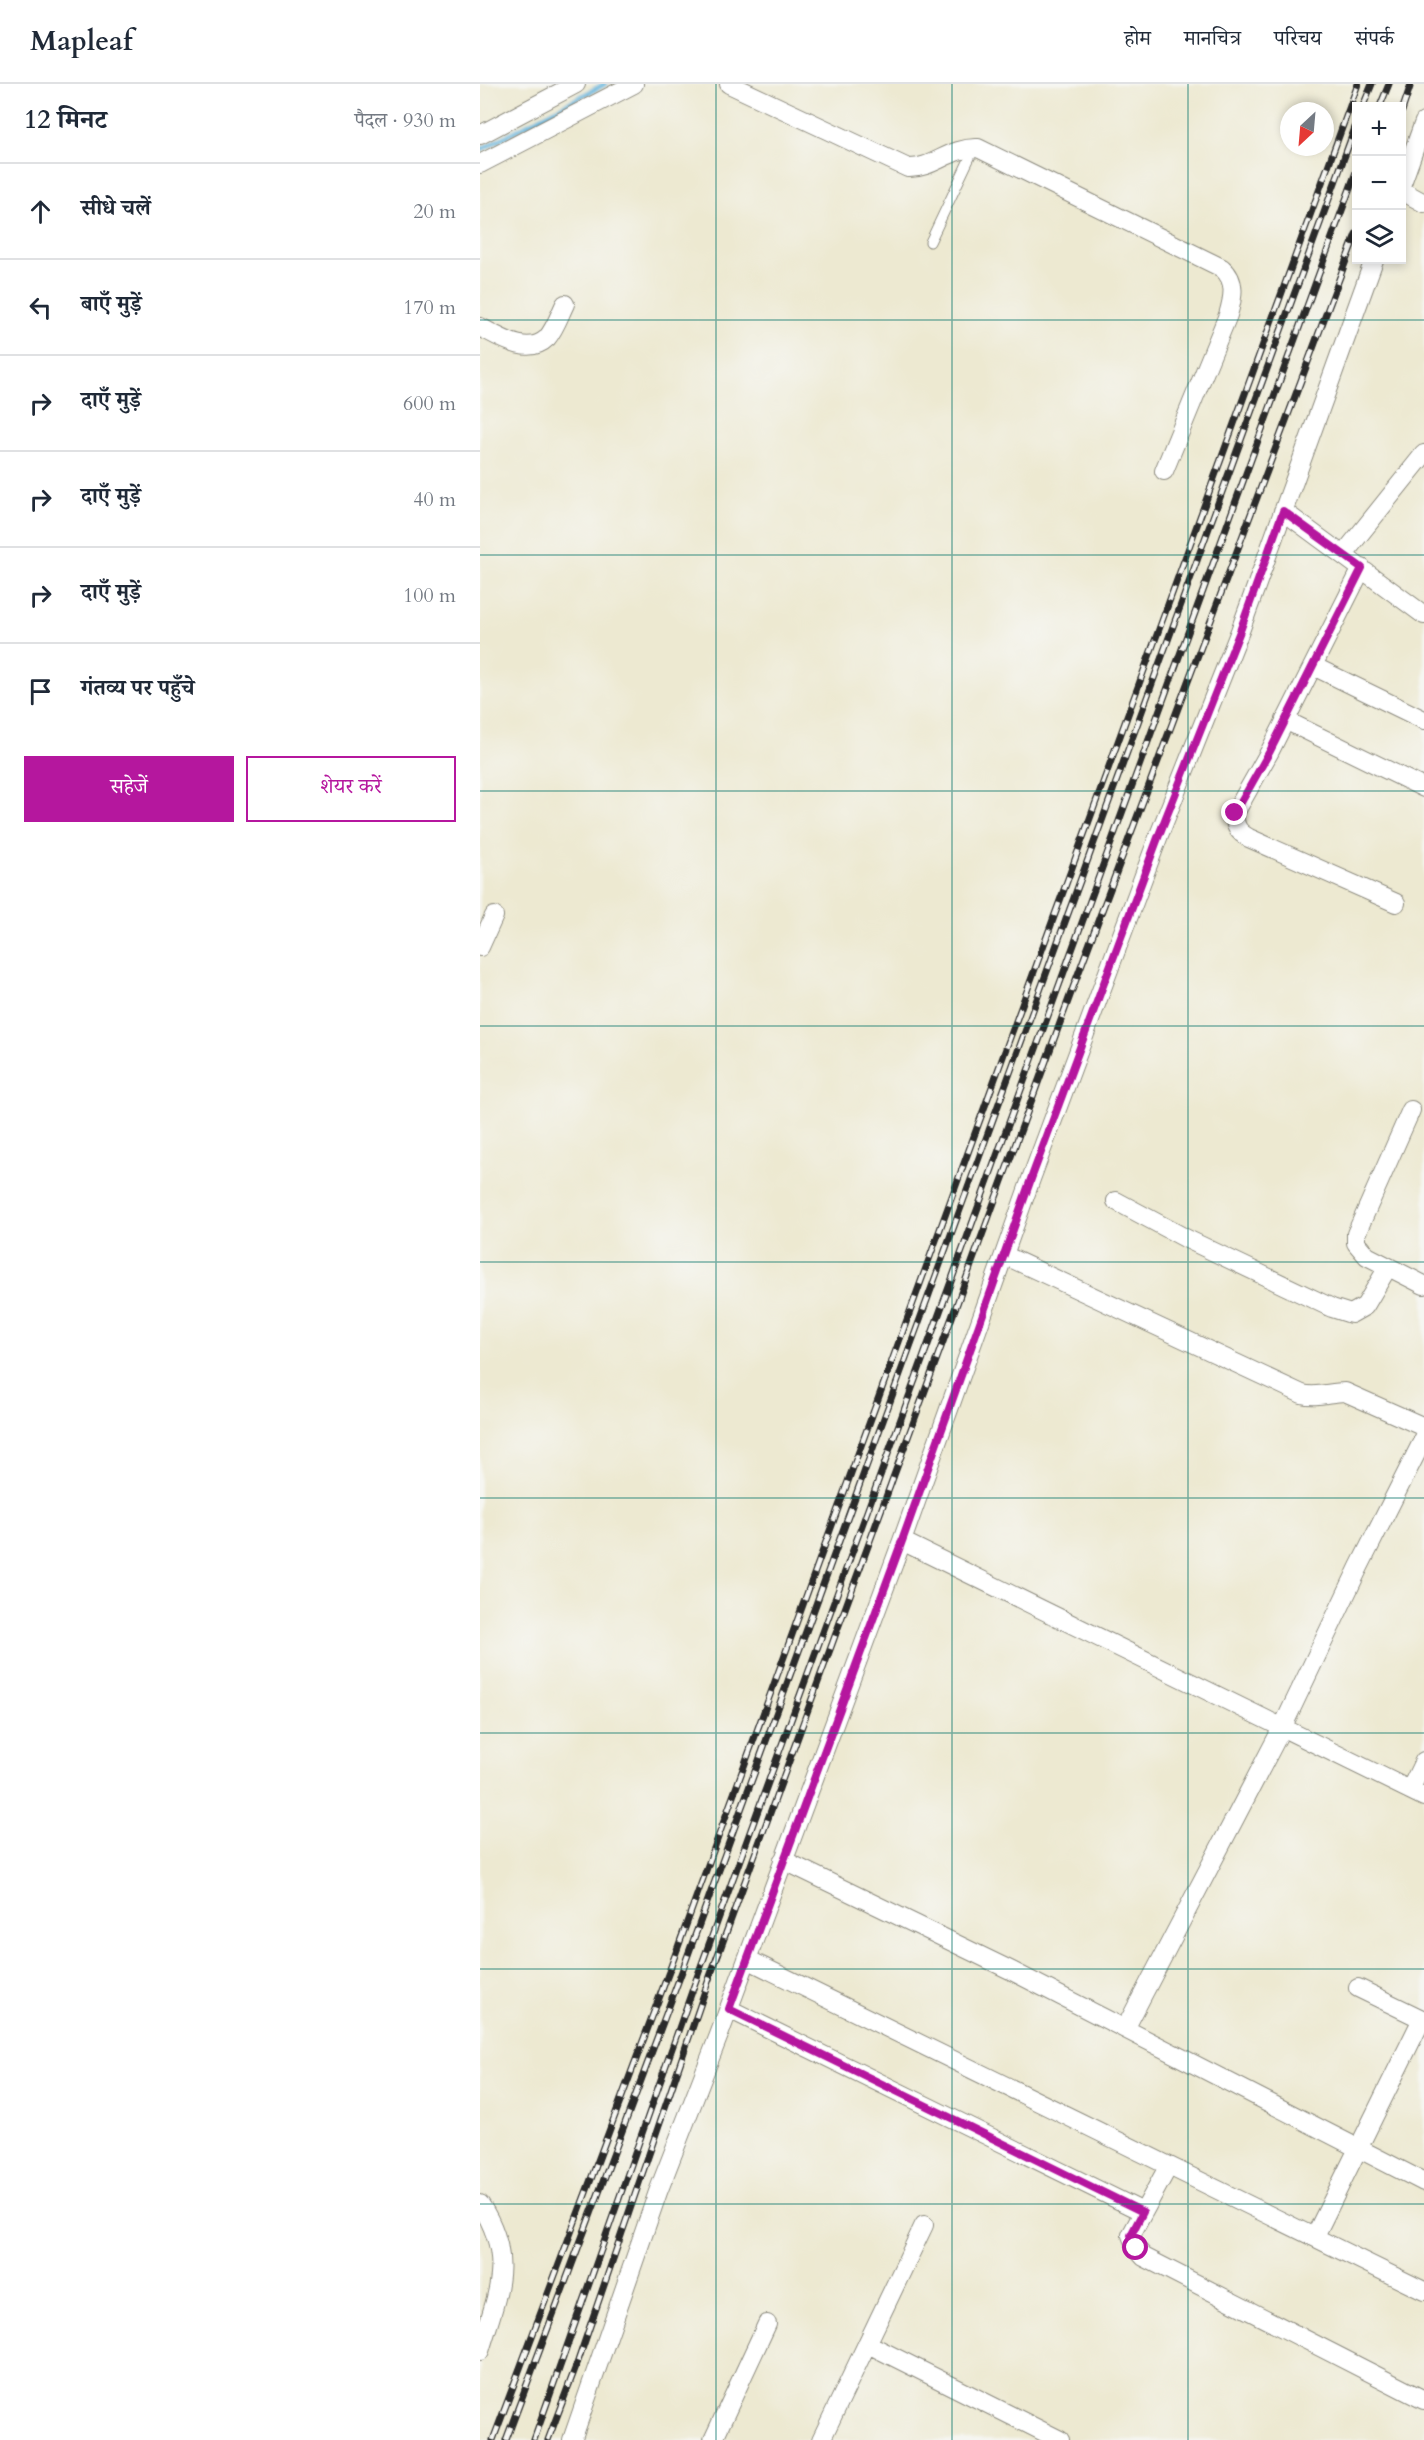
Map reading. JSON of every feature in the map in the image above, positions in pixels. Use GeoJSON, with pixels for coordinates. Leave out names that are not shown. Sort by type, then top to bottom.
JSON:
{"type":"FeatureCollection","features":[{"type":"Feature","properties":{"kind":"street"},"geometry":{"type":"LineString","coordinates":[[480,135],[576,84]]}},
{"type":"Feature","properties":{"kind":"street"},"geometry":{"type":"LineString","coordinates":[[480,164],[634,84]]}},
{"type":"Feature","properties":{"kind":"street"},"geometry":{"type":"LineString","coordinates":[[729,84],[908,168],[918,169],[949,153],[974,148],[1044,180],[1228,273],[1233,291],[1228,315],[1164,471]]}},
{"type":"Feature","properties":{"kind":"street"},"geometry":{"type":"LineString","coordinates":[[1406,170],[1424,122]]}},
{"type":"Feature","properties":{"kind":"street"},"geometry":{"type":"LineString","coordinates":[[1406,194],[1424,203]]}},
{"type":"Feature","properties":{"kind":"street"},"geometry":{"type":"LineString","coordinates":[[572,2440],[658,2192],[729,2009],[902,1541],[1004,1255],[1159,835],[1240,631],[1373,264]]}},
{"type":"Feature","properties":{"kind":"street"},"geometry":{"type":"LineString","coordinates":[[480,327],[523,346],[537,343],[546,338],[566,304]]}},
{"type":"Feature","properties":{"kind":"street"},"geometry":{"type":"LineString","coordinates":[[1343,555],[1424,454]]}},
{"type":"Feature","properties":{"kind":"street"},"geometry":{"type":"LineString","coordinates":[[1283,511],[1424,615]]}},
{"type":"Feature","properties":{"kind":"street"},"geometry":{"type":"LineString","coordinates":[[1362,568],[1235,813],[1234,822],[1237,828],[1249,838],[1396,903]]}},
{"type":"Feature","properties":{"kind":"street"},"geometry":{"type":"LineString","coordinates":[[1313,666],[1424,720]]}},
{"type":"Feature","properties":{"kind":"street"},"geometry":{"type":"LineString","coordinates":[[1285,720],[1424,788]]}},
{"type":"Feature","properties":{"kind":"street"},"geometry":{"type":"LineString","coordinates":[[480,947],[494,916]]}},
{"type":"Feature","properties":{"kind":"street"},"geometry":{"type":"LineString","coordinates":[[1411,1110],[1356,1234],[1356,1243],[1360,1250],[1388,1267],[1424,1284]]}},
{"type":"Feature","properties":{"kind":"street"},"geometry":{"type":"LineString","coordinates":[[1116,1201],[1186,1239],[1332,1308],[1352,1314],[1365,1306],[1388,1267]]}},
{"type":"Feature","properties":{"kind":"street"},"geometry":{"type":"LineString","coordinates":[[1004,1255],[1302,1394],[1310,1396],[1345,1392],[1424,1427]]}},
{"type":"Feature","properties":{"kind":"street"},"geometry":{"type":"LineString","coordinates":[[1125,2029],[1282,1728],[1424,1438]]}},
{"type":"Feature","properties":{"kind":"street"},"geometry":{"type":"LineString","coordinates":[[902,1541],[1417,1794],[1424,1761]]}},
{"type":"Feature","properties":{"kind":"street"},"geometry":{"type":"LineString","coordinates":[[783,1860],[1010,1970],[1424,2182]]}},
{"type":"Feature","properties":{"kind":"street"},"geometry":{"type":"LineString","coordinates":[[747,1959],[1424,2291]]}},
{"type":"Feature","properties":{"kind":"street"},"geometry":{"type":"LineString","coordinates":[[1315,2236],[1423,2019],[1358,1988]]}},
{"type":"Feature","properties":{"kind":"street"},"geometry":{"type":"LineString","coordinates":[[729,2009],[1143,2212]]}},
{"type":"Feature","properties":{"kind":"street"},"geometry":{"type":"LineString","coordinates":[[1168,2167],[1131,2235],[1132,2241],[1144,2257],[1424,2400]]}},
{"type":"Feature","properties":{"kind":"street"},"geometry":{"type":"LineString","coordinates":[[480,2204],[494,2228],[501,2252],[502,2272],[480,2350]]}},
{"type":"Feature","properties":{"kind":"street"},"geometry":{"type":"LineString","coordinates":[[821,2440],[924,2225]]}},
{"type":"Feature","properties":{"kind":"street"},"geometry":{"type":"LineString","coordinates":[[713,2440],[767,2324]]}},
{"type":"Feature","properties":{"kind":"street"},"geometry":{"type":"LineString","coordinates":[[868,2344],[1059,2440]]}},
{"type":"Feature","properties":{"kind":"lane"},"geometry":{"type":"LineString","coordinates":[[930,242],[974,148]]}},
{"type":"Feature","properties":{"kind":"waterway"},"geometry":{"type":"LineString","coordinates":[[480,150],[605,84]]}},
{"type":"Feature","properties":{"kind":"railway"},"geometry":{"type":"LineString","coordinates":[[493,2440],[670,1969],[1358,84]]}},
{"type":"Feature","properties":{"kind":"railway"},"geometry":{"type":"LineString","coordinates":[[1365,102],[1372,84]]}},
{"type":"Feature","properties":{"kind":"railway"},"geometry":{"type":"LineString","coordinates":[[1382,102],[1389,84]]}},
{"type":"Feature","properties":{"kind":"railway"},"geometry":{"type":"LineString","coordinates":[[1405,102],[1411,84]]}},
{"type":"Feature","properties":{"kind":"railway"},"geometry":{"type":"LineString","coordinates":[[506,2440],[681,1974],[1352,136]]}},
{"type":"Feature","properties":{"kind":"railway"},"geometry":{"type":"LineString","coordinates":[[534,2440],[696,1980],[1352,183]]}},
{"type":"Feature","properties":{"kind":"railway"},"geometry":{"type":"LineString","coordinates":[[548,2440],[578,2361],[708,1982],[1071,993],[1352,245]]}},
{"type":"Feature","properties":{"kind":"route"},"geometry":{"type":"LineString","coordinates":[[1136,2248],[1131,2235],[1143,2212],[729,2009],[902,1541],[1031,1179],[1159,835],[1240,631],[1283,511],[1362,568],[1270,751],[1235,813]]}}]}
